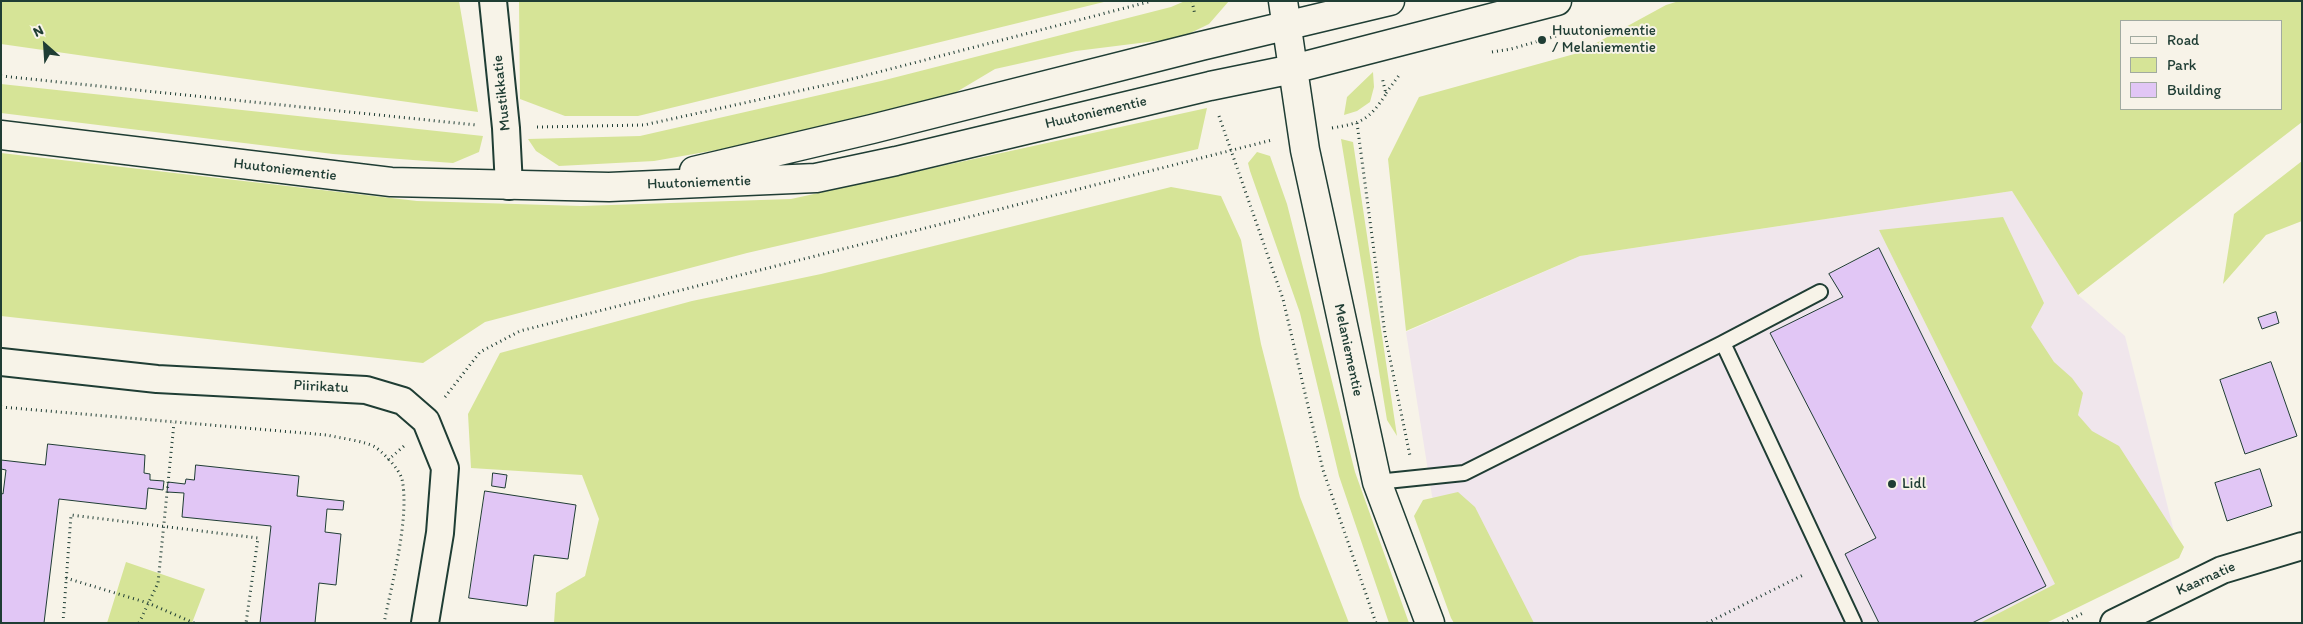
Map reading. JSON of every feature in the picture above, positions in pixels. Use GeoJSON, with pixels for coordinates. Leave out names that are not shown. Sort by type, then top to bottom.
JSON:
{"type":"FeatureCollection","features":[{"type":"Feature","properties":{"kind":"main road","name":"Huutoniementie"},"geometry":{"type":"LineString","coordinates":[[629,186],[872,129],[1201,46],[1285,13],[1390,1]]}},
{"type":"Feature","properties":{"kind":"main road","name":"Huutoniementie"},"geometry":{"type":"LineString","coordinates":[[1,135],[391,182],[609,187],[816,178],[905,159],[1210,86],[1293,69],[1557,1]]}},
{"type":"Feature","properties":{"kind":"main road","name":"Melaniementie"},"geometry":{"type":"LineString","coordinates":[[1285,13],[1302,134],[1377,482],[1430,623]]}},
{"type":"Feature","properties":{"kind":"street","name":"Mustikkatie"},"geometry":{"type":"LineString","coordinates":[[493,1],[506,128],[509,186]]}},
{"type":"Feature","properties":{"kind":"street","name":"Piirikatu"},"geometry":{"type":"LineString","coordinates":[[1,362],[157,380],[366,390],[403,401],[426,421],[445,468],[440,533],[425,623]]}},
{"type":"Feature","properties":{"kind":"street","name":"Kaarnatie"},"geometry":{"type":"LineString","coordinates":[[2114,623],[2222,570],[2302,546]]}},
{"type":"Feature","properties":{"kind":"lane"},"geometry":{"type":"LineString","coordinates":[[1377,482],[1464,473],[1820,292]]}},
{"type":"Feature","properties":{"kind":"lane"},"geometry":{"type":"LineString","coordinates":[[1723,343],[1854,623]]}},
{"type":"Feature","properties":{"kind":"path"},"geometry":{"type":"LineString","coordinates":[[1,76],[506,128],[644,125],[844,81],[1152,1]]}},
{"type":"Feature","properties":{"kind":"path"},"geometry":{"type":"LineString","coordinates":[[1192,1],[1201,46]]}},
{"type":"Feature","properties":{"kind":"path"},"geometry":{"type":"LineString","coordinates":[[1511,49],[1574,31]]}},
{"type":"Feature","properties":{"kind":"path"},"geometry":{"type":"LineString","coordinates":[[388,460],[416,435],[480,352],[520,331],[1230,150],[1357,124],[1375,111],[1386,94],[1375,47]]}},
{"type":"Feature","properties":{"kind":"path"},"geometry":{"type":"LineString","coordinates":[[1210,86],[1230,150],[1283,299],[1323,470],[1376,623]]}},
{"type":"Feature","properties":{"kind":"path"},"geometry":{"type":"LineString","coordinates":[[1357,124],[1385,334],[1415,478]]}},
{"type":"Feature","properties":{"kind":"path"},"geometry":{"type":"LineString","coordinates":[[1,408],[327,435],[374,446],[388,460],[401,478],[403,502],[400,536],[384,623]]}},
{"type":"Feature","properties":{"kind":"path"},"geometry":{"type":"LineString","coordinates":[[139,623],[158,583],[162,526],[174,423]]}},
{"type":"Feature","properties":{"kind":"path"},"geometry":{"type":"LineString","coordinates":[[63,623],[71,515],[258,538],[246,623]]}},
{"type":"Feature","properties":{"kind":"path"},"geometry":{"type":"LineString","coordinates":[[1707,623],[1826,563]]}},
{"type":"Feature","properties":{"kind":"path"},"geometry":{"type":"LineString","coordinates":[[66,578],[148,604],[194,623]]}},
{"type":"Feature","properties":{"kind":"shaded area"},"geometry":{"type":"Polygon","coordinates":[[[2012,191],[2078,295],[2125,336],[2178,548],[2016,623],[1491,623],[1432,496],[1406,332],[1580,256],[2012,191]]]}},
{"type":"Feature","properties":{"kind":"green space"},"geometry":{"type":"Polygon","coordinates":[[[1,1],[459,1],[478,112],[1,44],[1,1]]]}},
{"type":"Feature","properties":{"kind":"green space"},"geometry":{"type":"Polygon","coordinates":[[[519,1],[1108,1],[638,116],[565,116],[520,99],[519,1]]]}},
{"type":"Feature","properties":{"kind":"green space"},"geometry":{"type":"Polygon","coordinates":[[[1185,1],[1229,1],[1209,24],[1180,38],[1076,51],[995,69],[953,94],[796,136],[654,161],[559,166],[536,151],[528,139],[640,136],[881,81],[1171,7],[1185,1]]]}},
{"type":"Feature","properties":{"kind":"green space"},"geometry":{"type":"Polygon","coordinates":[[[1679,1],[2302,1],[2302,122],[2078,295],[2012,191],[1580,256],[1406,331],[1388,159],[1419,97],[1578,53],[1666,5],[1679,1]]]}},
{"type":"Feature","properties":{"kind":"green space"},"geometry":{"type":"Polygon","coordinates":[[[1373,72],[1374,87],[1370,102],[1357,111],[1344,115],[1347,97],[1373,72]]]}},
{"type":"Feature","properties":{"kind":"green space"},"geometry":{"type":"Polygon","coordinates":[[[1,84],[483,136],[479,152],[453,163],[333,154],[1,113],[1,84]]]}},
{"type":"Feature","properties":{"kind":"green space"},"geometry":{"type":"Polygon","coordinates":[[[1207,108],[1198,149],[747,253],[485,322],[423,363],[1,316],[1,153],[417,201],[581,206],[791,199],[1207,108]]]}},
{"type":"Feature","properties":{"kind":"green space"},"geometry":{"type":"Polygon","coordinates":[[[1341,139],[1353,142],[1397,436],[1387,420],[1341,139]]]}},
{"type":"Feature","properties":{"kind":"green space"},"geometry":{"type":"Polygon","coordinates":[[[1257,152],[1270,156],[1287,204],[1355,472],[1409,623],[1389,623],[1339,476],[1300,313],[1250,171],[1248,163],[1257,152]]]}},
{"type":"Feature","properties":{"kind":"green space"},"geometry":{"type":"Polygon","coordinates":[[[2302,161],[2302,221],[2266,235],[2223,284],[2234,214],[2302,161]]]}},
{"type":"Feature","properties":{"kind":"green space"},"geometry":{"type":"Polygon","coordinates":[[[1171,187],[1221,196],[1241,240],[1261,344],[1300,497],[1349,623],[554,623],[556,593],[585,576],[599,519],[582,475],[471,468],[468,414],[500,353],[692,301],[821,274],[1171,187]]]}},
{"type":"Feature","properties":{"kind":"green space"},"geometry":{"type":"Polygon","coordinates":[[[2003,217],[2044,303],[2031,327],[2054,362],[2072,378],[2083,393],[2078,415],[2092,431],[2119,446],[2184,547],[2179,558],[2046,623],[1980,623],[2055,584],[1879,230],[2003,217]]]}},
{"type":"Feature","properties":{"kind":"green space"},"geometry":{"type":"Polygon","coordinates":[[[1458,492],[1475,507],[1534,623],[1454,623],[1451,618],[1414,516],[1423,500],[1458,492]]]}},
{"type":"Feature","properties":{"kind":"green space"},"geometry":{"type":"Polygon","coordinates":[[[126,562],[205,589],[192,623],[107,623],[126,562]]]}},
{"type":"Feature","properties":{"kind":"building"},"geometry":{"type":"Polygon","coordinates":[[[1879,248],[2046,586],[1972,623],[1879,623],[1845,554],[1876,538],[1770,333],[1843,297],[1829,274],[1879,248]]]}},
{"type":"Feature","properties":{"kind":"building"},"geometry":{"type":"Polygon","coordinates":[[[2276,312],[2279,323],[2262,329],[2258,318],[2276,312]]]}},
{"type":"Feature","properties":{"kind":"building"},"geometry":{"type":"Polygon","coordinates":[[[2271,362],[2297,436],[2245,454],[2220,380],[2271,362]]]}},
{"type":"Feature","properties":{"kind":"building"},"geometry":{"type":"Polygon","coordinates":[[[48,444],[145,455],[144,473],[150,474],[150,480],[164,481],[163,490],[148,488],[146,509],[59,499],[44,623],[1,623],[1,493],[3,494],[6,470],[1,469],[1,460],[45,465],[48,444]]]}},
{"type":"Feature","properties":{"kind":"building"},"geometry":{"type":"Polygon","coordinates":[[[196,465],[299,476],[297,496],[344,501],[343,510],[327,509],[325,532],[341,534],[336,585],[319,583],[315,623],[260,623],[271,526],[182,517],[184,493],[167,492],[168,482],[185,484],[186,479],[194,480],[196,465]]]}},
{"type":"Feature","properties":{"kind":"building"},"geometry":{"type":"Polygon","coordinates":[[[2260,469],[2272,506],[2227,521],[2215,483],[2260,469]]]}},
{"type":"Feature","properties":{"kind":"building"},"geometry":{"type":"Polygon","coordinates":[[[493,473],[507,475],[505,488],[492,486],[493,473]]]}},
{"type":"Feature","properties":{"kind":"building"},"geometry":{"type":"Polygon","coordinates":[[[485,491],[576,505],[568,559],[534,555],[527,606],[469,598],[485,491]]]}},
{"type":"Feature","properties":{"kind":"place","name":"Huutoniementie / Melaniementie"},"geometry":{"type":"Point","coordinates":[1542,40]}},
{"type":"Feature","properties":{"kind":"place","name":"Lidl"},"geometry":{"type":"Point","coordinates":[1892,484]}}]}
